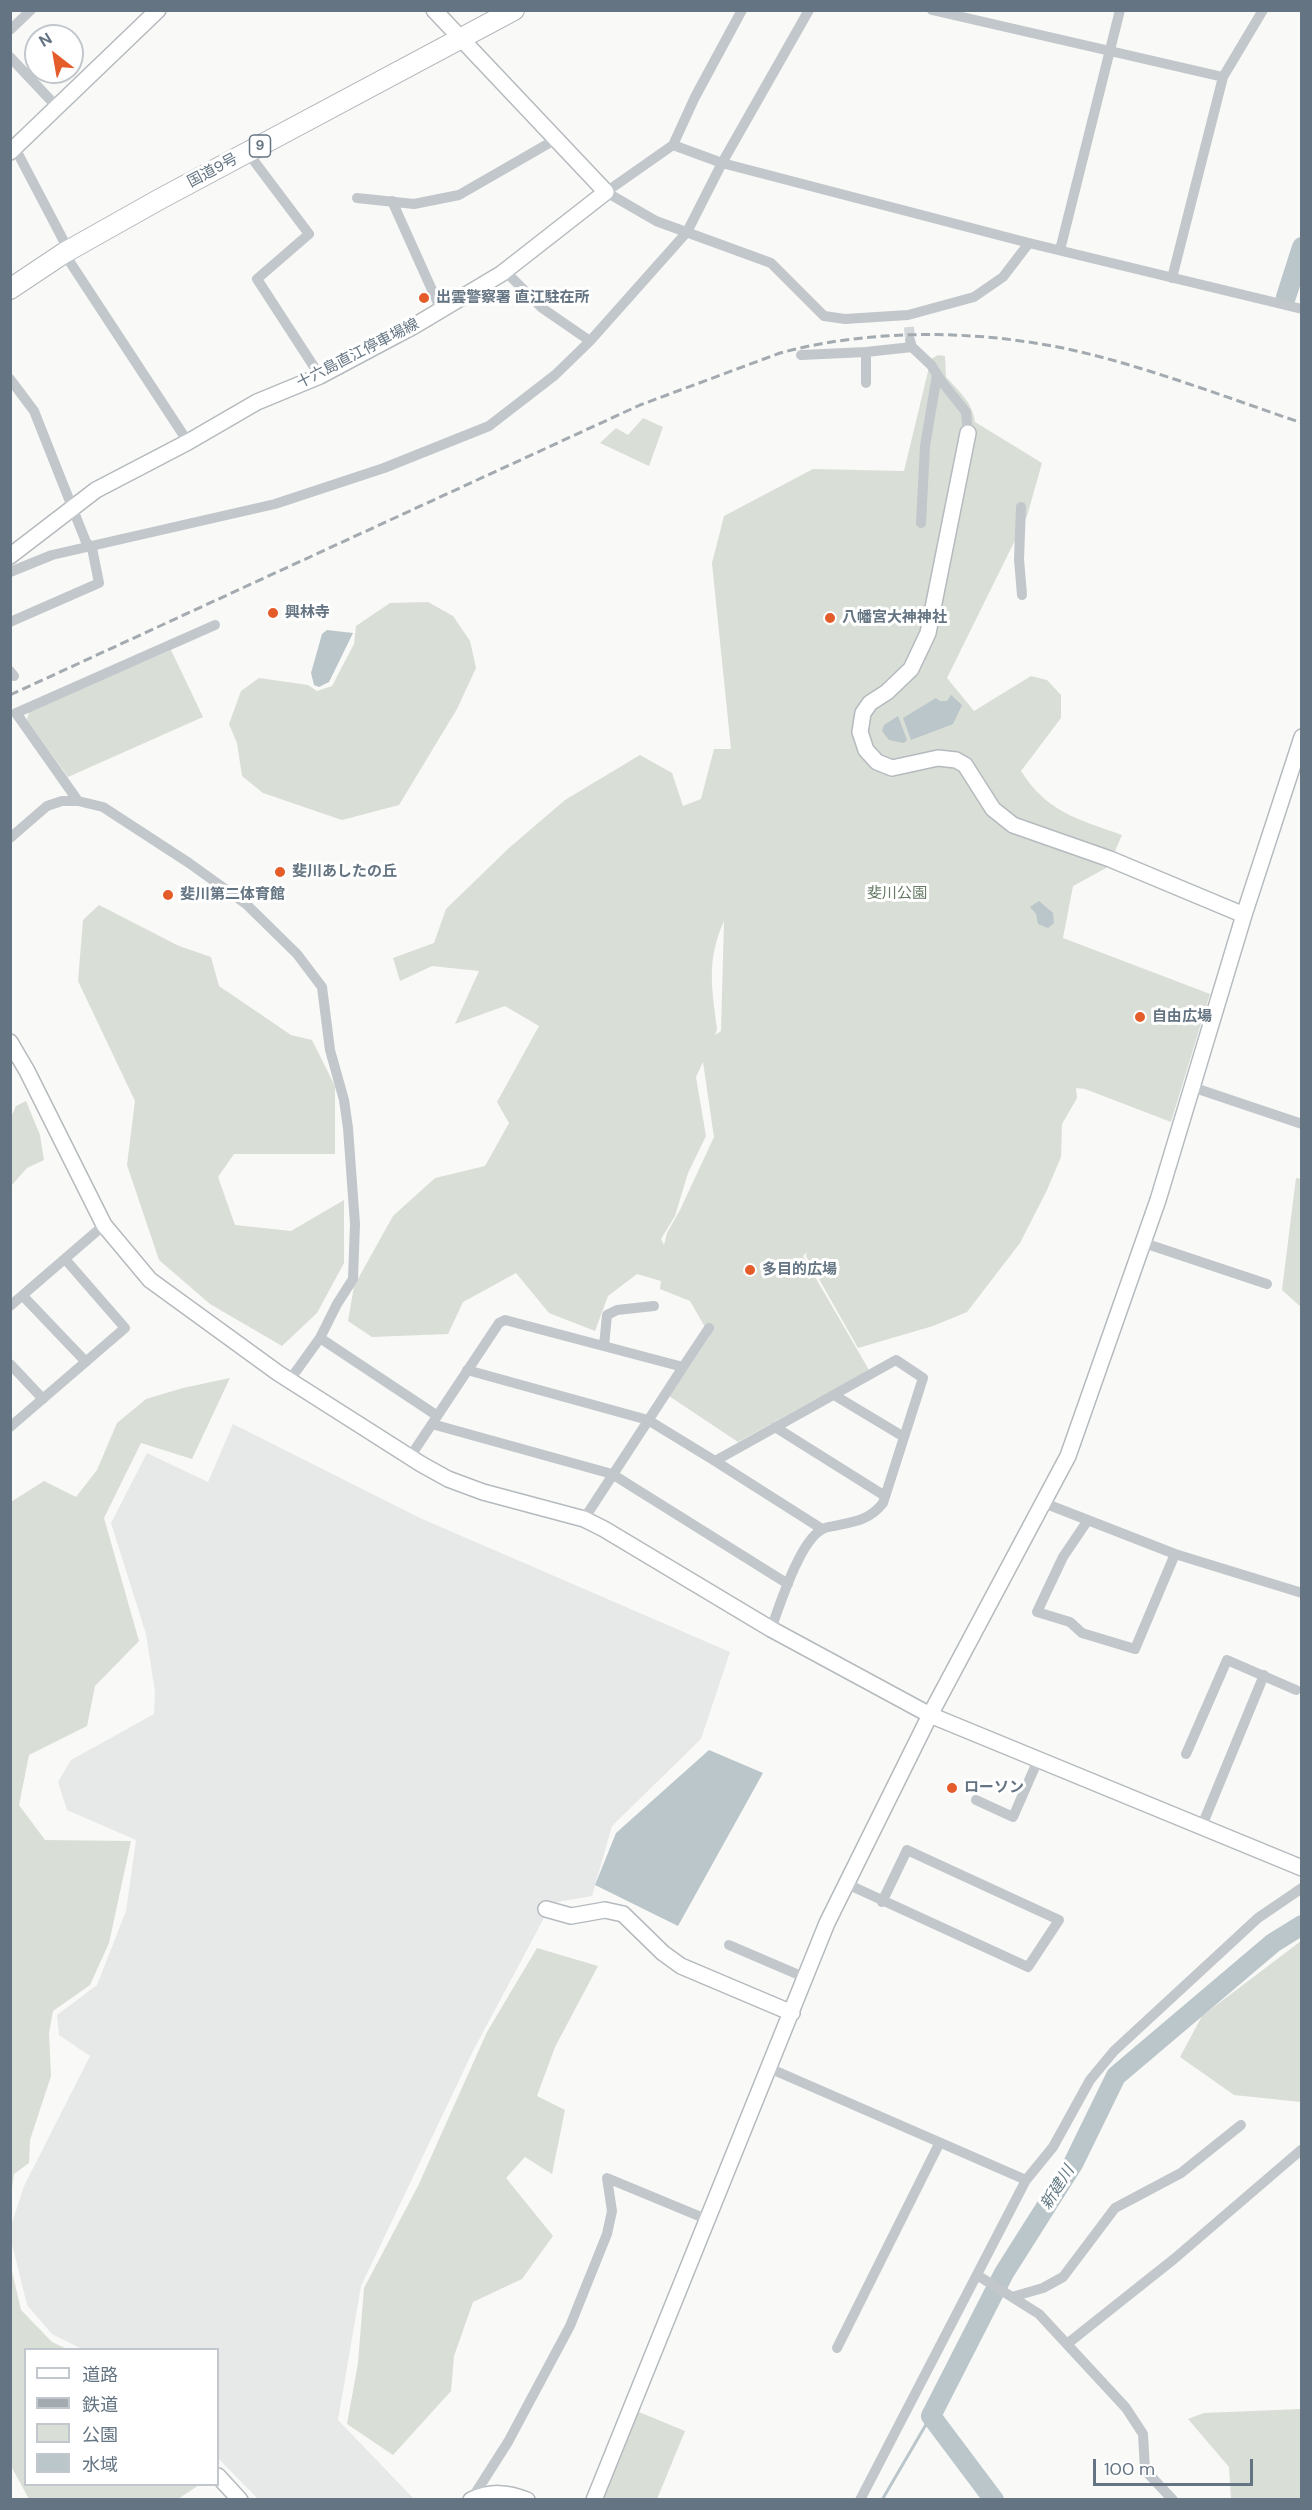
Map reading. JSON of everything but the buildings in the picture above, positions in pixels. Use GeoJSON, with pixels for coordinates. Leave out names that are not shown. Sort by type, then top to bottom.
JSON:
{"type":"FeatureCollection","features":[{"type":"Feature","properties":{"kind":"highway","name":"国道9号"},"geometry":{"type":"LineString","coordinates":[[10,289],[66,252],[160,199],[514,10]]}},
{"type":"Feature","properties":{"kind":"street"},"geometry":{"type":"LineString","coordinates":[[10,30],[31,10]]}},
{"type":"Feature","properties":{"kind":"street"},"geometry":{"type":"LineString","coordinates":[[158,10],[13,150],[66,252],[189,442]]}},
{"type":"Feature","properties":{"kind":"street"},"geometry":{"type":"LineString","coordinates":[[434,10],[558,138],[606,192],[656,221],[771,263],[824,316],[845,319],[908,315],[974,297],[1003,277],[1029,243]]}},
{"type":"Feature","properties":{"kind":"street"},"geometry":{"type":"LineString","coordinates":[[606,192],[673,145],[695,98],[742,10]]}},
{"type":"Feature","properties":{"kind":"street"},"geometry":{"type":"LineString","coordinates":[[10,573],[52,555],[92,548],[275,504],[384,468],[489,426],[555,375],[590,341],[687,232],[722,163],[809,10]]}},
{"type":"Feature","properties":{"kind":"street"},"geometry":{"type":"LineString","coordinates":[[932,10],[1223,77]]}},
{"type":"Feature","properties":{"kind":"street"},"geometry":{"type":"LineString","coordinates":[[1059,250],[1120,10]]}},
{"type":"Feature","properties":{"kind":"street"},"geometry":{"type":"LineString","coordinates":[[1172,278],[1223,77],[1263,10]]}},
{"type":"Feature","properties":{"kind":"street"},"geometry":{"type":"LineString","coordinates":[[10,57],[57,107]]}},
{"type":"Feature","properties":{"kind":"street"},"geometry":{"type":"LineString","coordinates":[[357,198],[414,204],[459,195],[558,138]]}},
{"type":"Feature","properties":{"kind":"street"},"geometry":{"type":"LineString","coordinates":[[673,145],[722,163],[1029,243],[1302,309]]}},
{"type":"Feature","properties":{"kind":"street"},"geometry":{"type":"LineString","coordinates":[[248,153],[309,234],[257,279],[320,376]]}},
{"type":"Feature","properties":{"kind":"street","name":"十六島直江停車場線"},"geometry":{"type":"LineString","coordinates":[[10,556],[96,490],[189,442],[257,402],[320,376],[441,310],[505,271],[606,192]]}},
{"type":"Feature","properties":{"kind":"street"},"geometry":{"type":"LineString","coordinates":[[392,201],[441,310]]}},
{"type":"Feature","properties":{"kind":"street"},"geometry":{"type":"LineString","coordinates":[[505,271],[542,308],[590,341]]}},
{"type":"Feature","properties":{"kind":"street"},"geometry":{"type":"LineString","coordinates":[[908,315],[909,327]]}},
{"type":"Feature","properties":{"kind":"street"},"geometry":{"type":"LineString","coordinates":[[801,355],[866,352],[911,344],[931,365],[966,412],[968,433],[928,633],[911,669],[887,692],[870,703],[863,713],[859,727],[864,746],[878,762],[892,768],[938,758],[956,760],[965,765],[993,809],[1013,825],[1101,855],[1244,915]]}},
{"type":"Feature","properties":{"kind":"street"},"geometry":{"type":"LineString","coordinates":[[866,352],[866,383]]}},
{"type":"Feature","properties":{"kind":"street"},"geometry":{"type":"LineString","coordinates":[[921,522],[926,437],[937,375]]}},
{"type":"Feature","properties":{"kind":"street"},"geometry":{"type":"LineString","coordinates":[[10,379],[34,411],[86,542],[92,548],[99,583],[10,622]]}},
{"type":"Feature","properties":{"kind":"street"},"geometry":{"type":"LineString","coordinates":[[1021,507],[1019,559],[1022,595]]}},
{"type":"Feature","properties":{"kind":"street"},"geometry":{"type":"LineString","coordinates":[[78,801],[16,713],[215,625]]}},
{"type":"Feature","properties":{"kind":"street"},"geometry":{"type":"LineString","coordinates":[[594,2499],[827,1923],[930,1714],[1068,1456],[1144,1243],[1244,915],[1302,737]]}},
{"type":"Feature","properties":{"kind":"street"},"geometry":{"type":"LineString","coordinates":[[10,838],[47,806],[62,801],[78,801],[103,807],[246,904],[297,954],[322,987],[330,1050],[344,1100],[348,1128],[355,1224],[353,1279],[320,1338],[289,1381]]}},
{"type":"Feature","properties":{"kind":"street"},"geometry":{"type":"LineString","coordinates":[[10,1042],[27,1071],[104,1225],[150,1280],[289,1381],[448,1479],[483,1492],[584,1519],[633,1545],[771,1629],[930,1714],[1302,1868]]}},
{"type":"Feature","properties":{"kind":"street"},"geometry":{"type":"LineString","coordinates":[[1192,1087],[1302,1124]]}},
{"type":"Feature","properties":{"kind":"street"},"geometry":{"type":"LineString","coordinates":[[10,1306],[104,1225]]}},
{"type":"Feature","properties":{"kind":"street"},"geometry":{"type":"LineString","coordinates":[[1144,1243],[1267,1284]]}},
{"type":"Feature","properties":{"kind":"street"},"geometry":{"type":"LineString","coordinates":[[10,1427],[125,1328],[65,1259]]}},
{"type":"Feature","properties":{"kind":"street"},"geometry":{"type":"LineString","coordinates":[[23,1296],[86,1362]]}},
{"type":"Feature","properties":{"kind":"street"},"geometry":{"type":"LineString","coordinates":[[604,1346],[607,1315],[617,1310],[654,1306]]}},
{"type":"Feature","properties":{"kind":"street"},"geometry":{"type":"LineString","coordinates":[[410,1457],[499,1323],[505,1320],[683,1366]]}},
{"type":"Feature","properties":{"kind":"street"},"geometry":{"type":"LineString","coordinates":[[584,1519],[709,1329]]}},
{"type":"Feature","properties":{"kind":"street"},"geometry":{"type":"LineString","coordinates":[[320,1338],[434,1420],[612,1474],[788,1584]]}},
{"type":"Feature","properties":{"kind":"street"},"geometry":{"type":"LineString","coordinates":[[715,1461],[896,1360],[923,1378],[883,1503],[875,1513],[862,1520],[822,1529],[803,1551],[771,1629]]}},
{"type":"Feature","properties":{"kind":"street"},"geometry":{"type":"LineString","coordinates":[[10,1364],[43,1399]]}},
{"type":"Feature","properties":{"kind":"street"},"geometry":{"type":"LineString","coordinates":[[468,1370],[648,1420],[822,1529]]}},
{"type":"Feature","properties":{"kind":"street"},"geometry":{"type":"LineString","coordinates":[[834,1395],[904,1437]]}},
{"type":"Feature","properties":{"kind":"street"},"geometry":{"type":"LineString","coordinates":[[775,1427],[885,1496]]}},
{"type":"Feature","properties":{"kind":"street"},"geometry":{"type":"LineString","coordinates":[[1044,1503],[1175,1554],[1302,1593]]}},
{"type":"Feature","properties":{"kind":"street"},"geometry":{"type":"LineString","coordinates":[[1088,1520],[1062,1557],[1037,1612],[1070,1622],[1082,1633],[1136,1649],[1175,1554]]}},
{"type":"Feature","properties":{"kind":"street"},"geometry":{"type":"LineString","coordinates":[[1186,1754],[1227,1660],[1296,1690]]}},
{"type":"Feature","properties":{"kind":"street"},"geometry":{"type":"LineString","coordinates":[[1201,1828],[1264,1675]]}},
{"type":"Feature","properties":{"kind":"street"},"geometry":{"type":"LineString","coordinates":[[976,1800],[1013,1817],[1038,1760]]}},
{"type":"Feature","properties":{"kind":"street"},"geometry":{"type":"LineString","coordinates":[[847,1884],[882,1902],[1028,1967],[1059,1920],[907,1850],[882,1902]]}},
{"type":"Feature","properties":{"kind":"street"},"geometry":{"type":"LineString","coordinates":[[860,2499],[1026,2180],[1053,2146],[1090,2080],[1114,2051],[1258,1918],[1302,1888]]}},
{"type":"Feature","properties":{"kind":"street"},"geometry":{"type":"LineString","coordinates":[[546,1909],[571,1916],[605,1910],[623,1914],[663,1953],[681,1966],[792,2013]]}},
{"type":"Feature","properties":{"kind":"street"},"geometry":{"type":"LineString","coordinates":[[729,1945],[806,1978]]}},
{"type":"Feature","properties":{"kind":"street"},"geometry":{"type":"LineString","coordinates":[[769,2068],[1026,2180]]}},
{"type":"Feature","properties":{"kind":"street"},"geometry":{"type":"LineString","coordinates":[[1012,2297],[1043,2288],[1063,2277],[1115,2208],[1181,2173],[1241,2125]]}},
{"type":"Feature","properties":{"kind":"street"},"geometry":{"type":"LineString","coordinates":[[837,2348],[939,2144]]}},
{"type":"Feature","properties":{"kind":"street"},"geometry":{"type":"LineString","coordinates":[[1067,2344],[1174,2259],[1301,2150]]}},
{"type":"Feature","properties":{"kind":"street"},"geometry":{"type":"LineString","coordinates":[[471,2499],[508,2442],[570,2326],[608,2234],[612,2211],[607,2178],[706,2219]]}},
{"type":"Feature","properties":{"kind":"street"},"geometry":{"type":"LineString","coordinates":[[977,2276],[1039,2314],[1126,2408],[1143,2434],[1145,2470],[1173,2499]]}},
{"type":"Feature","properties":{"kind":"street"},"geometry":{"type":"LineString","coordinates":[[219,2477],[240,2499]]}},
{"type":"Feature","properties":{"kind":"street"},"geometry":{"type":"LineString","coordinates":[[471,2499],[487,2493],[513,2494],[527,2499]]}},
{"type":"Feature","properties":{"kind":"shaded area"},"geometry":{"type":"Polygon","coordinates":[[[233,1424],[420,1518],[730,1652],[701,1739],[612,1826],[592,1896],[552,1903],[473,2051],[361,2286],[338,2420],[414,2499],[258,2499],[219,2459],[219,2348],[80,2348],[52,2334],[27,2305],[11,2240],[10,2229],[24,2186],[90,2056],[59,2035],[57,2015],[97,1985],[126,1911],[136,1840],[67,1810],[58,1782],[71,1760],[154,1714],[155,1692],[146,1634],[111,1523],[147,1453],[208,1482],[233,1424]]]}},
{"type":"Feature","properties":{"kind":"green space","name":"斐川公園"},"geometry":{"type":"Polygon","coordinates":[[[938,355],[945,356],[946,377],[968,403],[975,422],[1042,463],[1027,516],[947,678],[974,711],[1031,676],[1047,680],[1061,695],[1061,718],[1021,771],[1042,796],[1065,813],[1122,835],[1108,867],[1073,886],[1063,938],[1210,994],[1171,1122],[1085,1089],[1076,1088],[1077,1098],[1062,1124],[1061,1157],[1020,1243],[967,1312],[933,1326],[858,1348],[806,1256],[807,1252],[803,1256],[869,1370],[738,1442],[669,1396],[710,1336],[690,1301],[660,1289],[661,1281],[637,1274],[608,1296],[595,1331],[549,1313],[516,1273],[463,1302],[448,1334],[372,1337],[348,1321],[354,1286],[393,1216],[435,1178],[485,1166],[509,1123],[497,1102],[539,1026],[505,1006],[455,1024],[479,971],[432,966],[400,981],[393,958],[434,943],[446,909],[509,848],[565,800],[640,755],[672,773],[683,806],[701,799],[714,749],[731,749],[712,563],[724,516],[813,469],[904,471],[931,359],[938,355]],[[724,921],[718,935],[713,962],[712,987],[717,1029],[715,1035],[721,1031],[724,921]],[[703,1062],[696,1077],[706,1136],[688,1173],[675,1216],[661,1239],[664,1245],[667,1233],[714,1137],[703,1062]]]}},
{"type":"Feature","properties":{"kind":"green space"},"geometry":{"type":"Polygon","coordinates":[[[643,418],[663,427],[649,466],[600,443],[616,428],[628,435],[643,418]]]}},
{"type":"Feature","properties":{"kind":"green space"},"geometry":{"type":"Polygon","coordinates":[[[428,602],[453,616],[470,641],[476,668],[457,709],[399,805],[342,820],[263,793],[242,776],[237,743],[229,724],[241,691],[259,678],[308,685],[317,691],[332,686],[354,644],[356,626],[390,603],[428,602]]]}},
{"type":"Feature","properties":{"kind":"green space"},"geometry":{"type":"Polygon","coordinates":[[[171,650],[203,717],[68,777],[27,720],[29,712],[171,650]]]}},
{"type":"Feature","properties":{"kind":"green space"},"geometry":{"type":"Polygon","coordinates":[[[99,905],[179,946],[211,957],[219,986],[291,1035],[312,1040],[335,1086],[335,1154],[234,1154],[218,1177],[235,1225],[291,1231],[344,1200],[344,1263],[317,1313],[282,1346],[210,1304],[159,1260],[127,1165],[135,1101],[78,981],[83,920],[99,905]]]}},
{"type":"Feature","properties":{"kind":"green space"},"geometry":{"type":"Polygon","coordinates":[[[26,1101],[40,1135],[44,1160],[27,1168],[11,1186],[11,1117],[16,1106],[26,1101]]]}},
{"type":"Feature","properties":{"kind":"green space"},"geometry":{"type":"Polygon","coordinates":[[[1296,1178],[1302,1179],[1301,1307],[1282,1290],[1296,1178]]]}},
{"type":"Feature","properties":{"kind":"green space"},"geometry":{"type":"Polygon","coordinates":[[[230,1378],[192,1459],[141,1443],[104,1518],[139,1641],[95,1686],[87,1726],[29,1755],[19,1805],[45,1840],[131,1841],[109,1943],[90,1985],[53,2011],[49,2033],[51,2076],[30,2140],[29,2163],[14,2174],[11,2195],[11,1502],[44,1481],[76,1497],[97,1470],[117,1423],[146,1399],[230,1378]]]}},
{"type":"Feature","properties":{"kind":"green space"},"geometry":{"type":"Polygon","coordinates":[[[1301,1941],[1301,2102],[1234,2095],[1180,2057],[1202,2016],[1301,1941]]]}},
{"type":"Feature","properties":{"kind":"green space"},"geometry":{"type":"Polygon","coordinates":[[[537,1948],[598,1966],[555,2047],[537,2096],[565,2110],[552,2174],[525,2157],[506,2178],[553,2236],[522,2279],[473,2302],[454,2356],[451,2391],[393,2455],[347,2424],[358,2363],[364,2288],[418,2186],[487,2032],[537,1948]]]}},
{"type":"Feature","properties":{"kind":"green space"},"geometry":{"type":"Polygon","coordinates":[[[10,2263],[21,2310],[52,2342],[65,2348],[24,2348],[24,2486],[198,2486],[178,2499],[29,2499],[11,2466],[10,2263]]]}},
{"type":"Feature","properties":{"kind":"green space"},"geometry":{"type":"Polygon","coordinates":[[[1301,2409],[1301,2499],[1231,2499],[1229,2467],[1188,2419],[1204,2413],[1301,2409]]]}},
{"type":"Feature","properties":{"kind":"green space"},"geometry":{"type":"Polygon","coordinates":[[[634,2410],[685,2431],[657,2499],[599,2500],[634,2410]]]}},
{"type":"Feature","properties":{"kind":"water"},"geometry":{"type":"Polygon","coordinates":[[[327,630],[353,633],[329,682],[319,687],[314,685],[311,673],[322,634],[327,630]]]}},
{"type":"Feature","properties":{"kind":"water"},"geometry":{"type":"Polygon","coordinates":[[[951,695],[962,705],[953,724],[911,740],[903,718],[936,698],[940,701],[947,701],[951,695]]]}},
{"type":"Feature","properties":{"kind":"water"},"geometry":{"type":"Polygon","coordinates":[[[898,716],[907,740],[904,743],[889,740],[882,731],[884,725],[898,716]]]}},
{"type":"Feature","properties":{"kind":"water"},"geometry":{"type":"Polygon","coordinates":[[[1039,901],[1053,913],[1054,923],[1048,928],[1038,924],[1036,914],[1030,907],[1039,901]]]}},
{"type":"Feature","properties":{"kind":"water"},"geometry":{"type":"Polygon","coordinates":[[[709,1750],[763,1773],[678,1926],[595,1885],[616,1833],[709,1750]]]}},
{"type":"Feature","properties":{"kind":"waterway"},"geometry":{"type":"LineString","coordinates":[[1286,297],[1302,247]]}},
{"type":"Feature","properties":{"kind":"waterway","name":"新建川"},"geometry":{"type":"LineString","coordinates":[[994,2500],[931,2416],[1004,2273],[1073,2164],[1116,2076],[1273,1943],[1302,1925]]}},
{"type":"Feature","properties":{"kind":"waterway"},"geometry":{"type":"LineString","coordinates":[[882,2500],[931,2416]]}},
{"type":"Feature","properties":{"kind":"tunnel"},"geometry":{"type":"LineString","coordinates":[[909,327],[910,340]]}},
{"type":"Feature","properties":{"kind":"railway"},"geometry":{"type":"LineString","coordinates":[[10,695],[640,405],[780,353],[818,344],[898,335],[939,335],[980,337],[1059,347],[1123,363],[1302,423]]}},
{"type":"Feature","properties":{"kind":"place","name":"出雲警察署 直江駐在所"},"geometry":{"type":"Point","coordinates":[424,298]}},
{"type":"Feature","properties":{"kind":"place","name":"興林寺"},"geometry":{"type":"Point","coordinates":[273,613]}},
{"type":"Feature","properties":{"kind":"place","name":"八幡宮大神神社"},"geometry":{"type":"Point","coordinates":[830,618]}},
{"type":"Feature","properties":{"kind":"place","name":"斐川あしたの丘"},"geometry":{"type":"Point","coordinates":[280,872]}},
{"type":"Feature","properties":{"kind":"place","name":"斐川第二体育館"},"geometry":{"type":"Point","coordinates":[168,895]}},
{"type":"Feature","properties":{"kind":"place","name":"自由広場"},"geometry":{"type":"Point","coordinates":[1140,1017]}},
{"type":"Feature","properties":{"kind":"place","name":"多目的広場"},"geometry":{"type":"Point","coordinates":[750,1270]}},
{"type":"Feature","properties":{"kind":"place","name":"ローソン"},"geometry":{"type":"Point","coordinates":[952,1788]}}]}
